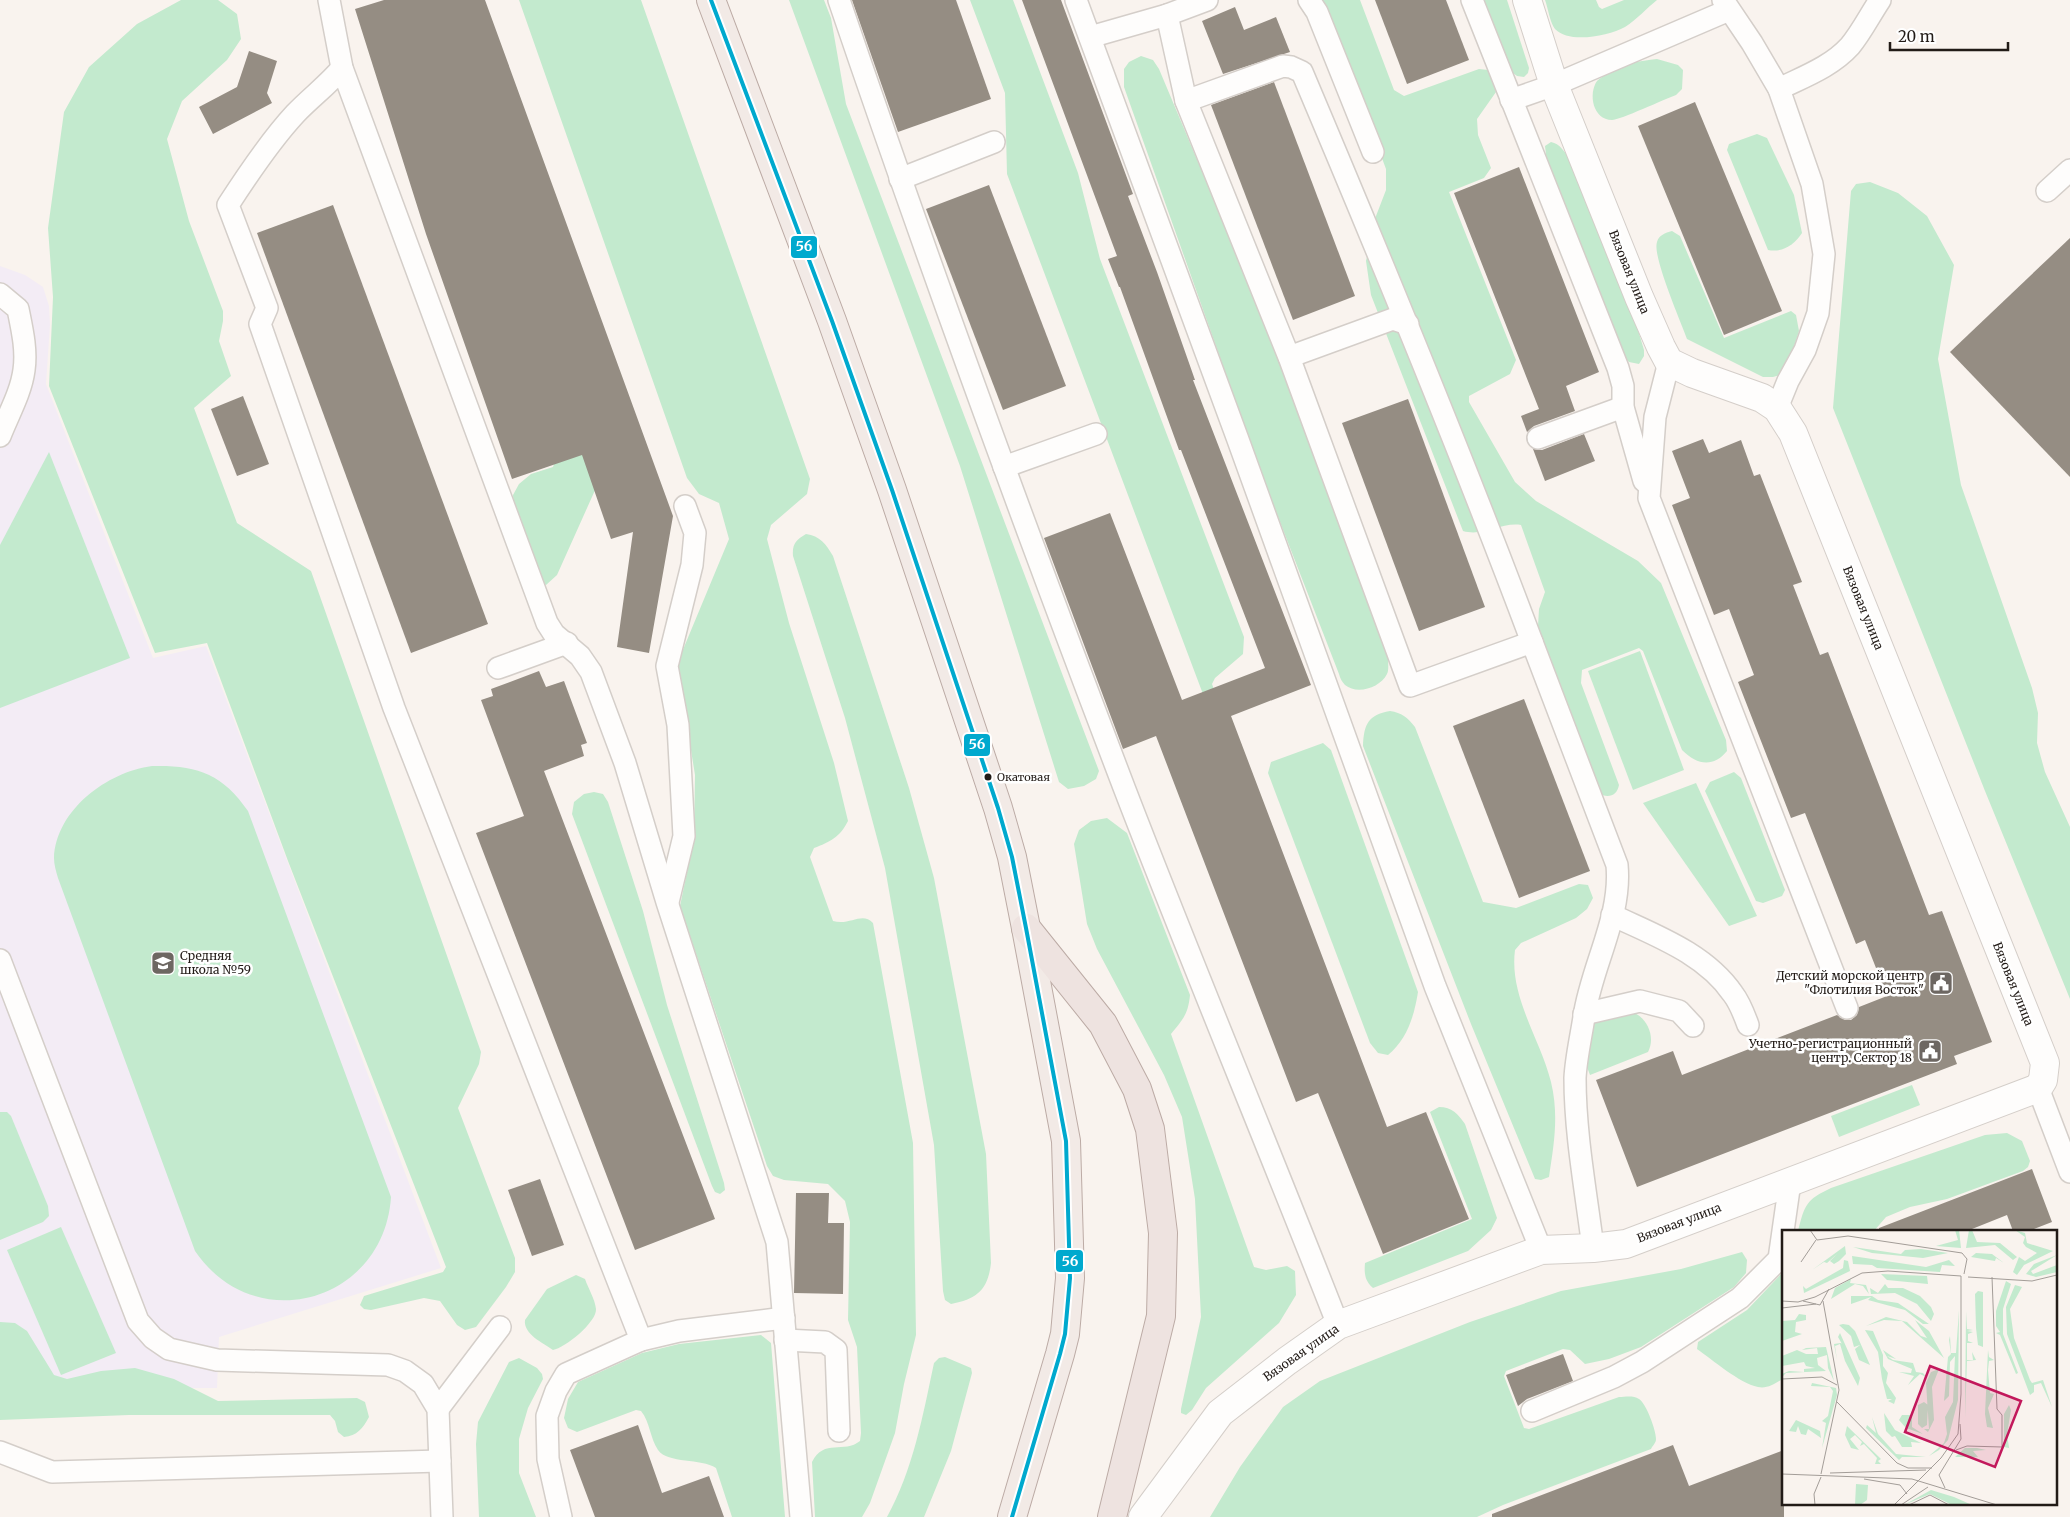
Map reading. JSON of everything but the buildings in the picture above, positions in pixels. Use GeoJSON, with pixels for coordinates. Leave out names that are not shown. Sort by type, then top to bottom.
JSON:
{"type":"FeatureCollection","features":[{"type":"Feature","properties":{"kind":"highway"},"geometry":{"type":"LineString","coordinates":[[1026,928],[1103,1024],[1136,1089],[1150,1129],[1163,1233],[1161,1316],[1112,1517]]}},
{"type":"Feature","properties":{"kind":"main road"},"geometry":{"type":"LineString","coordinates":[[711,0],[832,320],[892,490],[998,808],[1012,857],[1066,1141],[1070,1278],[1065,1334],[1012,1517]]}},
{"type":"Feature","properties":{"kind":"street","name":"Вязовая улица"},"geometry":{"type":"LineString","coordinates":[[1143,1517],[1220,1412],[1338,1325],[1541,1250],[1593,1248],[1626,1244],[2038,1088],[2044,1080],[2045,1063],[1793,433],[1777,408],[1762,398],[1692,373],[1669,362],[1660,348],[1554,85],[1527,0]]}},
{"type":"Feature","properties":{"kind":"lane"},"geometry":{"type":"LineString","coordinates":[[330,0],[342,68],[547,623],[554,634],[567,643],[580,656],[591,672],[625,763],[777,1242],[801,1517]]}},
{"type":"Feature","properties":{"kind":"lane"},"geometry":{"type":"LineString","coordinates":[[839,0],[900,179],[1004,467],[1126,792],[1338,1325]]}},
{"type":"Feature","properties":{"kind":"lane"},"geometry":{"type":"LineString","coordinates":[[1076,0],[1240,446],[1431,977],[1541,1250]]}},
{"type":"Feature","properties":{"kind":"lane"},"geometry":{"type":"LineString","coordinates":[[1090,37],[1167,15],[1206,0]]}},
{"type":"Feature","properties":{"kind":"lane"},"geometry":{"type":"LineString","coordinates":[[1309,0],[1317,12],[1374,152]]}},
{"type":"Feature","properties":{"kind":"lane"},"geometry":{"type":"LineString","coordinates":[[1472,0],[1618,368],[1623,386],[1623,407],[1649,498],[1847,1008]]}},
{"type":"Feature","properties":{"kind":"lane"},"geometry":{"type":"LineString","coordinates":[[1779,89],[1822,68],[1840,56],[1857,37],[1880,0]]}},
{"type":"Feature","properties":{"kind":"lane"},"geometry":{"type":"LineString","coordinates":[[1511,100],[1554,85],[1726,5],[1752,43],[1779,89],[1812,184],[1824,254],[1818,313],[1806,350],[1788,381],[1777,408]]}},
{"type":"Feature","properties":{"kind":"lane"},"geometry":{"type":"LineString","coordinates":[[1167,15],[1186,101],[1289,356],[1410,686],[1532,642]]}},
{"type":"Feature","properties":{"kind":"lane"},"geometry":{"type":"LineString","coordinates":[[1186,101],[1283,66],[1302,72],[1408,324],[1491,531],[1617,865],[1618,882],[1612,914],[1584,1014],[1575,1075],[1593,1248]]}},
{"type":"Feature","properties":{"kind":"lane"},"geometry":{"type":"LineString","coordinates":[[342,68],[323,90],[295,114],[246,176],[228,205],[267,308],[260,324],[394,708],[641,1340]]}},
{"type":"Feature","properties":{"kind":"lane"},"geometry":{"type":"LineString","coordinates":[[900,179],[994,142]]}},
{"type":"Feature","properties":{"kind":"lane"},"geometry":{"type":"LineString","coordinates":[[2047,191],[2070,170]]}},
{"type":"Feature","properties":{"kind":"lane"},"geometry":{"type":"LineString","coordinates":[[0,294],[18,309],[24,340],[24,371],[19,390],[0,436]]}},
{"type":"Feature","properties":{"kind":"lane"},"geometry":{"type":"LineString","coordinates":[[1289,356],[1393,319],[1408,324]]}},
{"type":"Feature","properties":{"kind":"lane"},"geometry":{"type":"LineString","coordinates":[[1649,498],[1654,426],[1669,362]]}},
{"type":"Feature","properties":{"kind":"lane"},"geometry":{"type":"LineString","coordinates":[[1538,438],[1623,407]]}},
{"type":"Feature","properties":{"kind":"lane"},"geometry":{"type":"LineString","coordinates":[[1004,467],[1096,434]]}},
{"type":"Feature","properties":{"kind":"lane"},"geometry":{"type":"LineString","coordinates":[[668,902],[684,836],[678,726],[668,666],[692,565],[695,533],[685,506]]}},
{"type":"Feature","properties":{"kind":"lane"},"geometry":{"type":"LineString","coordinates":[[498,668],[567,643]]}},
{"type":"Feature","properties":{"kind":"lane"},"geometry":{"type":"LineString","coordinates":[[1612,914],[1675,945],[1698,959],[1722,980],[1734,995],[1748,1025]]}},
{"type":"Feature","properties":{"kind":"lane"},"geometry":{"type":"LineString","coordinates":[[0,960],[6,993],[138,1321],[153,1338],[170,1349],[217,1360],[388,1365],[405,1371],[423,1384],[438,1409],[442,1517]]}},
{"type":"Feature","properties":{"kind":"lane"},"geometry":{"type":"LineString","coordinates":[[1584,1014],[1640,1001],[1679,1011],[1693,1026]]}},
{"type":"Feature","properties":{"kind":"lane"},"geometry":{"type":"LineString","coordinates":[[2038,1088],[2070,1172]]}},
{"type":"Feature","properties":{"kind":"lane"},"geometry":{"type":"LineString","coordinates":[[1783,1230],[1790,1182]]}},
{"type":"Feature","properties":{"kind":"lane"},"geometry":{"type":"LineString","coordinates":[[1532,1411],[1614,1377],[1642,1362],[1740,1298],[1778,1259],[1782,1233]]}},
{"type":"Feature","properties":{"kind":"lane"},"geometry":{"type":"LineString","coordinates":[[561,1517],[548,1459],[547,1416],[556,1391],[566,1374],[641,1340],[678,1331],[784,1318]]}},
{"type":"Feature","properties":{"kind":"lane"},"geometry":{"type":"LineString","coordinates":[[438,1409],[500,1327]]}},
{"type":"Feature","properties":{"kind":"lane"},"geometry":{"type":"LineString","coordinates":[[786,1340],[824,1342],[836,1350],[839,1431]]}},
{"type":"Feature","properties":{"kind":"lane"},"geometry":{"type":"LineString","coordinates":[[0,1452],[52,1472],[440,1461]]}},
{"type":"Feature","properties":{"kind":"shaded area","name":"Средняя школа №59"},"geometry":{"type":"Polygon","coordinates":[[[0,266],[25,275],[43,287],[49,306],[50,325],[46,384],[153,658],[206,646],[441,1268],[219,1337],[217,1388],[21,1388],[0,1378],[0,266]]]}},
{"type":"Feature","properties":{"kind":"green space"},"geometry":{"type":"Polygon","coordinates":[[[181,0],[218,0],[237,14],[241,39],[227,60],[182,101],[167,139],[189,221],[223,311],[219,341],[231,376],[194,408],[237,523],[311,571],[481,1052],[479,1064],[458,1108],[515,1258],[515,1272],[476,1327],[465,1330],[457,1325],[440,1301],[424,1298],[371,1310],[364,1309],[360,1305],[364,1296],[443,1272],[446,1267],[288,861],[207,643],[155,653],[49,386],[53,297],[48,228],[64,112],[89,67],[137,24],[181,0]]]}},
{"type":"Feature","properties":{"kind":"green space"},"geometry":{"type":"Polygon","coordinates":[[[434,0],[596,488],[557,575],[546,585],[542,583],[514,511],[513,495],[519,484],[531,474],[553,467],[554,464],[434,0]]]}},
{"type":"Feature","properties":{"kind":"green space"},"geometry":{"type":"Polygon","coordinates":[[[519,0],[641,0],[810,479],[807,494],[771,525],[767,539],[789,623],[834,763],[848,821],[842,831],[834,838],[814,848],[810,857],[833,921],[845,922],[864,918],[873,923],[913,1143],[916,1335],[895,1433],[870,1503],[862,1517],[815,1517],[812,1462],[822,1450],[854,1445],[860,1441],[857,1347],[848,1320],[850,1222],[845,1201],[828,1184],[784,1180],[773,1176],[767,1166],[680,906],[694,838],[695,775],[677,664],[729,539],[719,503],[699,494],[687,478],[519,0]]]}},
{"type":"Feature","properties":{"kind":"green space"},"geometry":{"type":"Polygon","coordinates":[[[789,0],[824,0],[831,18],[846,104],[1099,771],[1096,779],[1084,786],[1068,789],[1059,782],[960,466],[789,0]]]}},
{"type":"Feature","properties":{"kind":"green space"},"geometry":{"type":"Polygon","coordinates":[[[970,0],[1013,0],[1078,173],[1100,259],[1244,637],[1243,654],[1215,678],[1212,684],[1224,717],[1212,718],[1007,174],[1005,93],[970,0]]]}},
{"type":"Feature","properties":{"kind":"green space"},"geometry":{"type":"Polygon","coordinates":[[[1317,0],[1360,0],[1394,90],[1404,96],[1479,69],[1488,70],[1496,92],[1477,119],[1478,135],[1491,168],[1484,178],[1449,192],[1516,360],[1510,374],[1469,396],[1469,402],[1515,482],[1536,501],[1638,561],[1661,583],[1726,740],[1727,751],[1716,760],[1711,762],[1699,761],[1693,759],[1682,750],[1643,651],[1639,648],[1582,670],[1581,683],[1619,785],[1616,792],[1612,795],[1605,796],[1598,793],[1538,626],[1539,609],[1545,592],[1521,525],[1478,532],[1463,531],[1371,295],[1366,261],[1376,216],[1386,190],[1386,169],[1360,99],[1317,0]]]}},
{"type":"Feature","properties":{"kind":"green space"},"geometry":{"type":"Polygon","coordinates":[[[1484,0],[1507,0],[1529,68],[1528,73],[1524,77],[1513,73],[1484,0]]]}},
{"type":"Feature","properties":{"kind":"green space"},"geometry":{"type":"Polygon","coordinates":[[[1545,0],[1596,0],[1602,9],[1624,0],[1657,0],[1625,27],[1599,36],[1579,37],[1561,34],[1555,29],[1545,0]]]}},
{"type":"Feature","properties":{"kind":"green space"},"geometry":{"type":"Polygon","coordinates":[[[1141,56],[1153,60],[1159,69],[1256,300],[1388,658],[1387,674],[1384,679],[1374,686],[1362,690],[1350,688],[1341,680],[1261,473],[1124,87],[1124,69],[1129,62],[1141,56]]]}},
{"type":"Feature","properties":{"kind":"green space"},"geometry":{"type":"Polygon","coordinates":[[[1657,59],[1678,65],[1683,70],[1682,89],[1676,95],[1617,119],[1606,119],[1600,116],[1593,99],[1594,86],[1597,81],[1612,70],[1624,65],[1657,59]]]}},
{"type":"Feature","properties":{"kind":"green space"},"geometry":{"type":"Polygon","coordinates":[[[1757,134],[1767,138],[1794,195],[1802,233],[1796,241],[1784,249],[1768,250],[1727,150],[1729,144],[1757,134]]]}},
{"type":"Feature","properties":{"kind":"green space"},"geometry":{"type":"Polygon","coordinates":[[[1551,142],[1559,146],[1569,158],[1635,320],[1644,350],[1644,356],[1639,364],[1629,362],[1623,355],[1547,163],[1545,146],[1551,142]]]}},
{"type":"Feature","properties":{"kind":"green space"},"geometry":{"type":"Polygon","coordinates":[[[1870,182],[1898,193],[1927,216],[1954,265],[1938,359],[1961,485],[2032,688],[2038,713],[2037,743],[2045,772],[2070,827],[2070,999],[1833,408],[1851,191],[1856,184],[1870,182]]]}},
{"type":"Feature","properties":{"kind":"green space"},"geometry":{"type":"Polygon","coordinates":[[[1672,231],[1680,236],[1724,338],[1791,311],[1796,315],[1799,331],[1783,374],[1763,377],[1687,339],[1663,274],[1657,249],[1659,238],[1672,231]]]}},
{"type":"Feature","properties":{"kind":"green space"},"geometry":{"type":"Polygon","coordinates":[[[49,452],[130,658],[0,708],[0,545],[49,452]]]}},
{"type":"Feature","properties":{"kind":"green space"},"geometry":{"type":"Polygon","coordinates":[[[806,534],[822,541],[833,556],[909,788],[934,878],[986,1154],[990,1272],[984,1286],[975,1296],[951,1304],[945,1300],[943,1291],[934,1145],[885,868],[845,718],[793,556],[795,543],[806,534]]]}},
{"type":"Feature","properties":{"kind":"green space"},"geometry":{"type":"Polygon","coordinates":[[[1640,651],[1684,770],[1633,790],[1588,671],[1640,651]]]}},
{"type":"Feature","properties":{"kind":"green space"},"geometry":{"type":"Polygon","coordinates":[[[1390,711],[1404,716],[1415,727],[1483,902],[1516,908],[1579,884],[1588,885],[1593,898],[1587,909],[1576,918],[1521,943],[1515,950],[1514,967],[1521,1001],[1546,1066],[1555,1106],[1554,1141],[1549,1177],[1541,1180],[1535,1179],[1471,1024],[1363,746],[1366,726],[1372,718],[1390,711]]]}},
{"type":"Feature","properties":{"kind":"green space"},"geometry":{"type":"Polygon","coordinates":[[[1323,743],[1331,750],[1418,992],[1409,1027],[1395,1049],[1388,1055],[1378,1053],[1370,1043],[1268,773],[1271,762],[1323,743]]]}},
{"type":"Feature","properties":{"kind":"green space"},"geometry":{"type":"Polygon","coordinates":[[[152,766],[182,767],[207,774],[228,788],[248,811],[391,1197],[383,1233],[366,1262],[342,1283],[313,1296],[282,1300],[250,1294],[220,1278],[195,1251],[58,878],[54,858],[57,841],[64,824],[74,809],[87,796],[118,776],[152,766]]]}},
{"type":"Feature","properties":{"kind":"green space"},"geometry":{"type":"Polygon","coordinates":[[[1734,772],[1741,778],[1785,890],[1782,896],[1763,903],[1756,901],[1705,791],[1710,782],[1734,772]]]}},
{"type":"Feature","properties":{"kind":"green space"},"geometry":{"type":"Polygon","coordinates":[[[1696,783],[1757,916],[1729,926],[1643,803],[1696,783]]]}},
{"type":"Feature","properties":{"kind":"green space"},"geometry":{"type":"Polygon","coordinates":[[[594,792],[603,794],[608,802],[643,911],[667,1005],[724,1183],[725,1190],[720,1194],[715,1192],[712,1186],[572,814],[574,802],[584,794],[594,792]]]}},
{"type":"Feature","properties":{"kind":"green space"},"geometry":{"type":"Polygon","coordinates":[[[1107,818],[1127,833],[1190,995],[1184,1016],[1171,1034],[1254,1267],[1266,1270],[1287,1266],[1295,1271],[1296,1295],[1279,1323],[1206,1388],[1192,1410],[1186,1415],[1181,1413],[1181,1409],[1201,1317],[1195,1199],[1182,1117],[1164,1075],[1097,949],[1087,924],[1074,844],[1079,830],[1091,821],[1107,818]]]}},
{"type":"Feature","properties":{"kind":"green space"},"geometry":{"type":"Polygon","coordinates":[[[1632,1012],[1642,1018],[1649,1028],[1651,1040],[1648,1052],[1590,1075],[1587,1067],[1591,1021],[1632,1012]]]}},
{"type":"Feature","properties":{"kind":"green space"},"geometry":{"type":"Polygon","coordinates":[[[1912,1085],[1920,1105],[1839,1137],[1831,1116],[1912,1085]]]}},
{"type":"Feature","properties":{"kind":"green space"},"geometry":{"type":"Polygon","coordinates":[[[1439,1107],[1448,1108],[1460,1117],[1465,1124],[1497,1218],[1491,1230],[1468,1251],[1373,1288],[1368,1283],[1366,1277],[1365,1263],[1472,1219],[1430,1112],[1439,1107]]]}},
{"type":"Feature","properties":{"kind":"green space"},"geometry":{"type":"Polygon","coordinates":[[[0,1112],[7,1112],[11,1116],[48,1206],[49,1216],[43,1222],[0,1240],[0,1112]]]}},
{"type":"Feature","properties":{"kind":"green space"},"geometry":{"type":"Polygon","coordinates":[[[2007,1133],[2022,1141],[2030,1161],[2028,1167],[2023,1171],[1947,1199],[1910,1207],[1886,1217],[1875,1230],[1798,1230],[1805,1209],[1811,1200],[1831,1188],[1985,1135],[2007,1133]]]}},
{"type":"Feature","properties":{"kind":"green space"},"geometry":{"type":"Polygon","coordinates":[[[61,1227],[116,1353],[61,1375],[7,1250],[61,1227]]]}},
{"type":"Feature","properties":{"kind":"green space"},"geometry":{"type":"Polygon","coordinates":[[[1742,1252],[1747,1260],[1746,1273],[1734,1287],[1641,1347],[1609,1359],[1585,1364],[1570,1350],[1563,1349],[1506,1371],[1504,1376],[1524,1428],[1529,1429],[1619,1397],[1629,1396],[1642,1401],[1652,1423],[1656,1439],[1651,1449],[1503,1505],[1477,1517],[1210,1517],[1240,1467],[1283,1407],[1320,1381],[1470,1322],[1561,1291],[1681,1269],[1742,1252]]]}},
{"type":"Feature","properties":{"kind":"green space"},"geometry":{"type":"Polygon","coordinates":[[[1782,1273],[1782,1379],[1769,1386],[1758,1387],[1743,1381],[1697,1349],[1698,1342],[1747,1310],[1782,1273]]]}},
{"type":"Feature","properties":{"kind":"green space"},"geometry":{"type":"Polygon","coordinates":[[[576,1275],[585,1279],[593,1297],[596,1309],[595,1314],[579,1334],[565,1345],[553,1350],[530,1334],[525,1325],[525,1320],[547,1289],[576,1275]]]}},
{"type":"Feature","properties":{"kind":"green space"},"geometry":{"type":"Polygon","coordinates":[[[0,1322],[15,1323],[27,1331],[54,1375],[67,1379],[101,1371],[135,1368],[174,1379],[218,1401],[357,1398],[365,1402],[369,1417],[359,1431],[344,1437],[338,1432],[335,1421],[330,1415],[129,1415],[0,1420],[0,1322]]]}},
{"type":"Feature","properties":{"kind":"green space"},"geometry":{"type":"Polygon","coordinates":[[[761,1335],[771,1343],[785,1517],[732,1517],[716,1468],[663,1454],[655,1445],[641,1411],[636,1410],[577,1432],[568,1428],[564,1418],[568,1399],[578,1382],[642,1353],[679,1344],[761,1335]]]}},
{"type":"Feature","properties":{"kind":"green space"},"geometry":{"type":"Polygon","coordinates":[[[945,1357],[971,1368],[972,1373],[951,1451],[924,1517],[887,1517],[904,1480],[910,1461],[934,1363],[939,1358],[945,1357]]]}},
{"type":"Feature","properties":{"kind":"green space"},"geometry":{"type":"Polygon","coordinates":[[[519,1358],[537,1368],[542,1374],[543,1379],[528,1408],[519,1439],[519,1473],[536,1517],[479,1517],[476,1444],[478,1422],[509,1362],[519,1358]]]}},
{"type":"Feature","properties":{"kind":"transit line","name":"56"},"geometry":{"type":"LineString","coordinates":[[711,0],[832,321],[892,490],[998,808],[1012,857],[1066,1141],[1070,1278],[1065,1334],[1012,1517]]}},
{"type":"Feature","properties":{"kind":"place","name":"Окатовая"},"geometry":{"type":"Point","coordinates":[988,777]}},
{"type":"Feature","properties":{"kind":"place","name":"Средняя школа №59"},"geometry":{"type":"Point","coordinates":[163,963]}},
{"type":"Feature","properties":{"kind":"place","name":"Детский морской центр \"Флотилия Восток\""},"geometry":{"type":"Point","coordinates":[1941,983]}},
{"type":"Feature","properties":{"kind":"place","name":"Учетно-регистрационный центр. Сектор 18"},"geometry":{"type":"Point","coordinates":[1930,1051]}}]}
